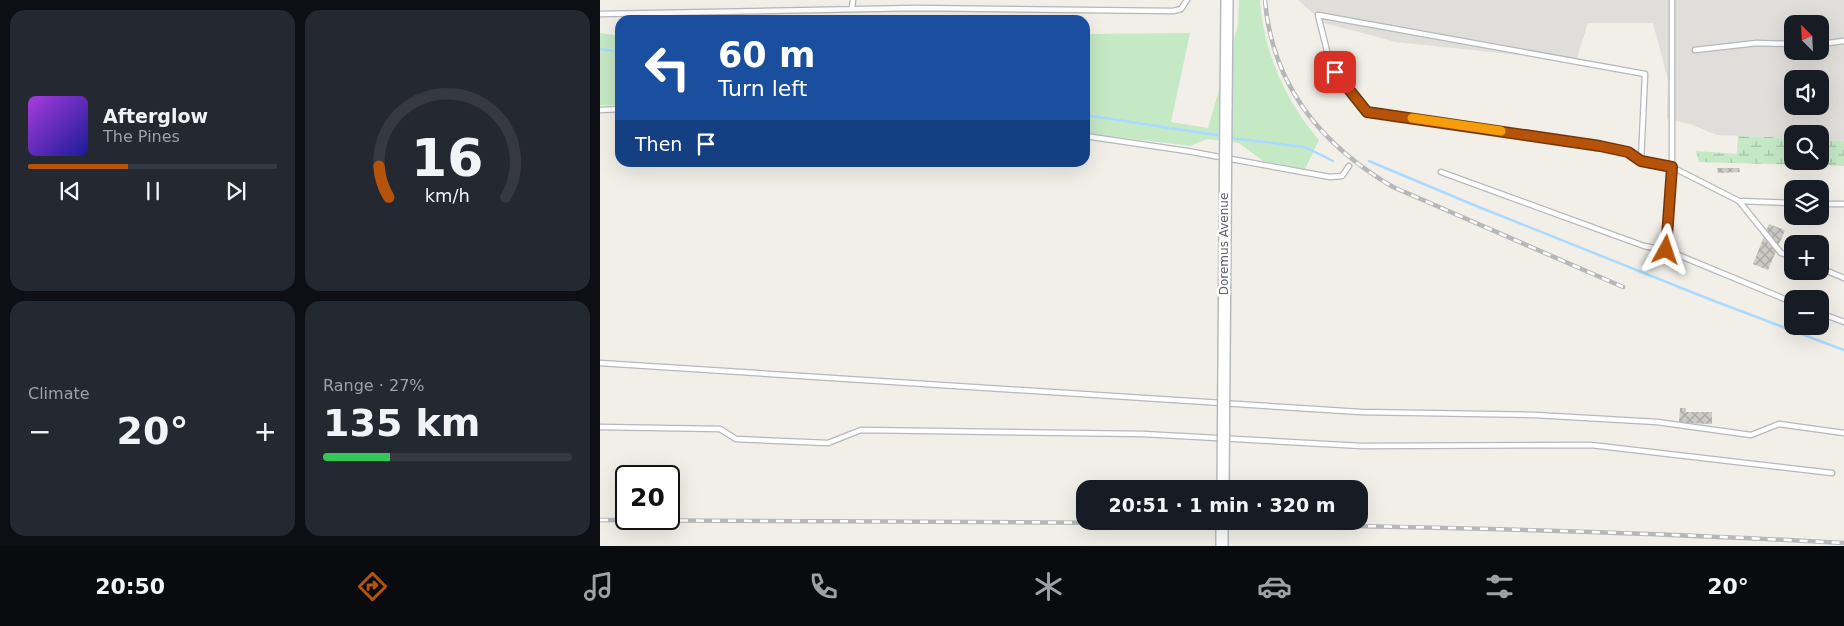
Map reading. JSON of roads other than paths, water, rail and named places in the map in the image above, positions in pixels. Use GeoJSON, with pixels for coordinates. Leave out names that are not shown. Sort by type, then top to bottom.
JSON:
{"type":"FeatureCollection","features":[{"type":"Feature","properties":{"kind":"main road","name":"Doremus Avenue"},"geometry":{"type":"LineString","coordinates":[[1223,480],[1227,0]]}},
{"type":"Feature","properties":{"kind":"main road"},"geometry":{"type":"LineString","coordinates":[[1222,530],[1222,546]]}},
{"type":"Feature","properties":{"kind":"lane"},"geometry":{"type":"LineString","coordinates":[[852,0],[852,8]]}},
{"type":"Feature","properties":{"kind":"lane"},"geometry":{"type":"LineString","coordinates":[[600,14],[852,8],[1173,11],[1182,9],[1187,0]]}},
{"type":"Feature","properties":{"kind":"lane"},"geometry":{"type":"LineString","coordinates":[[1666,250],[1672,167],[1672,0]]}},
{"type":"Feature","properties":{"kind":"lane"},"geometry":{"type":"LineString","coordinates":[[1641,161],[1644,74],[1318,15],[1330,64],[1367,112],[1600,146],[1628,152],[1641,161],[1672,167],[1739,201],[1781,253],[1784,254]]}},
{"type":"Feature","properties":{"kind":"lane"},"geometry":{"type":"LineString","coordinates":[[1829,43],[1844,42]]}},
{"type":"Feature","properties":{"kind":"lane"},"geometry":{"type":"LineString","coordinates":[[1695,50],[1757,43],[1784,44]]}},
{"type":"Feature","properties":{"kind":"lane"},"geometry":{"type":"LineString","coordinates":[[600,110],[615,109]]}},
{"type":"Feature","properties":{"kind":"lane"},"geometry":{"type":"LineString","coordinates":[[1090,137],[1187,151],[1330,177],[1342,176],[1349,166]]}},
{"type":"Feature","properties":{"kind":"lane"},"geometry":{"type":"LineString","coordinates":[[1441,172],[1644,246],[1666,250],[1784,299]]}},
{"type":"Feature","properties":{"kind":"lane"},"geometry":{"type":"LineString","coordinates":[[1739,201],[1784,203]]}},
{"type":"Feature","properties":{"kind":"lane"},"geometry":{"type":"LineString","coordinates":[[1829,204],[1844,204]]}},
{"type":"Feature","properties":{"kind":"lane"},"geometry":{"type":"LineString","coordinates":[[1829,272],[1844,278]]}},
{"type":"Feature","properties":{"kind":"lane"},"geometry":{"type":"LineString","coordinates":[[1829,316],[1844,322]]}},
{"type":"Feature","properties":{"kind":"lane"},"geometry":{"type":"LineString","coordinates":[[600,363],[1361,412],[1535,415],[1638,421],[1751,435],[1780,424],[1844,433]]}},
{"type":"Feature","properties":{"kind":"lane"},"geometry":{"type":"LineString","coordinates":[[600,427],[720,429],[736,439],[828,443],[861,430],[1143,434],[1362,446],[1591,445],[1832,473]]}},
{"type":"Feature","properties":{"kind":"waterway"},"geometry":{"type":"LineString","coordinates":[[600,49],[615,51]]}},
{"type":"Feature","properties":{"kind":"waterway"},"geometry":{"type":"LineString","coordinates":[[1090,116],[1222,136]]}},
{"type":"Feature","properties":{"kind":"waterway"},"geometry":{"type":"LineString","coordinates":[[1230,138],[1305,147],[1333,161]]}},
{"type":"Feature","properties":{"kind":"waterway"},"geometry":{"type":"LineString","coordinates":[[1369,161],[1709,299],[1844,350]]}},
{"type":"Feature","properties":{"kind":"railway"},"geometry":{"type":"LineString","coordinates":[[1265,0],[1270,31],[1278,59],[1290,85],[1305,110],[1323,132],[1344,152],[1393,187],[1623,287]]}},
{"type":"Feature","properties":{"kind":"railway"},"geometry":{"type":"LineString","coordinates":[[600,520],[1378,526],[1533,530],[1844,543]]}}]}
